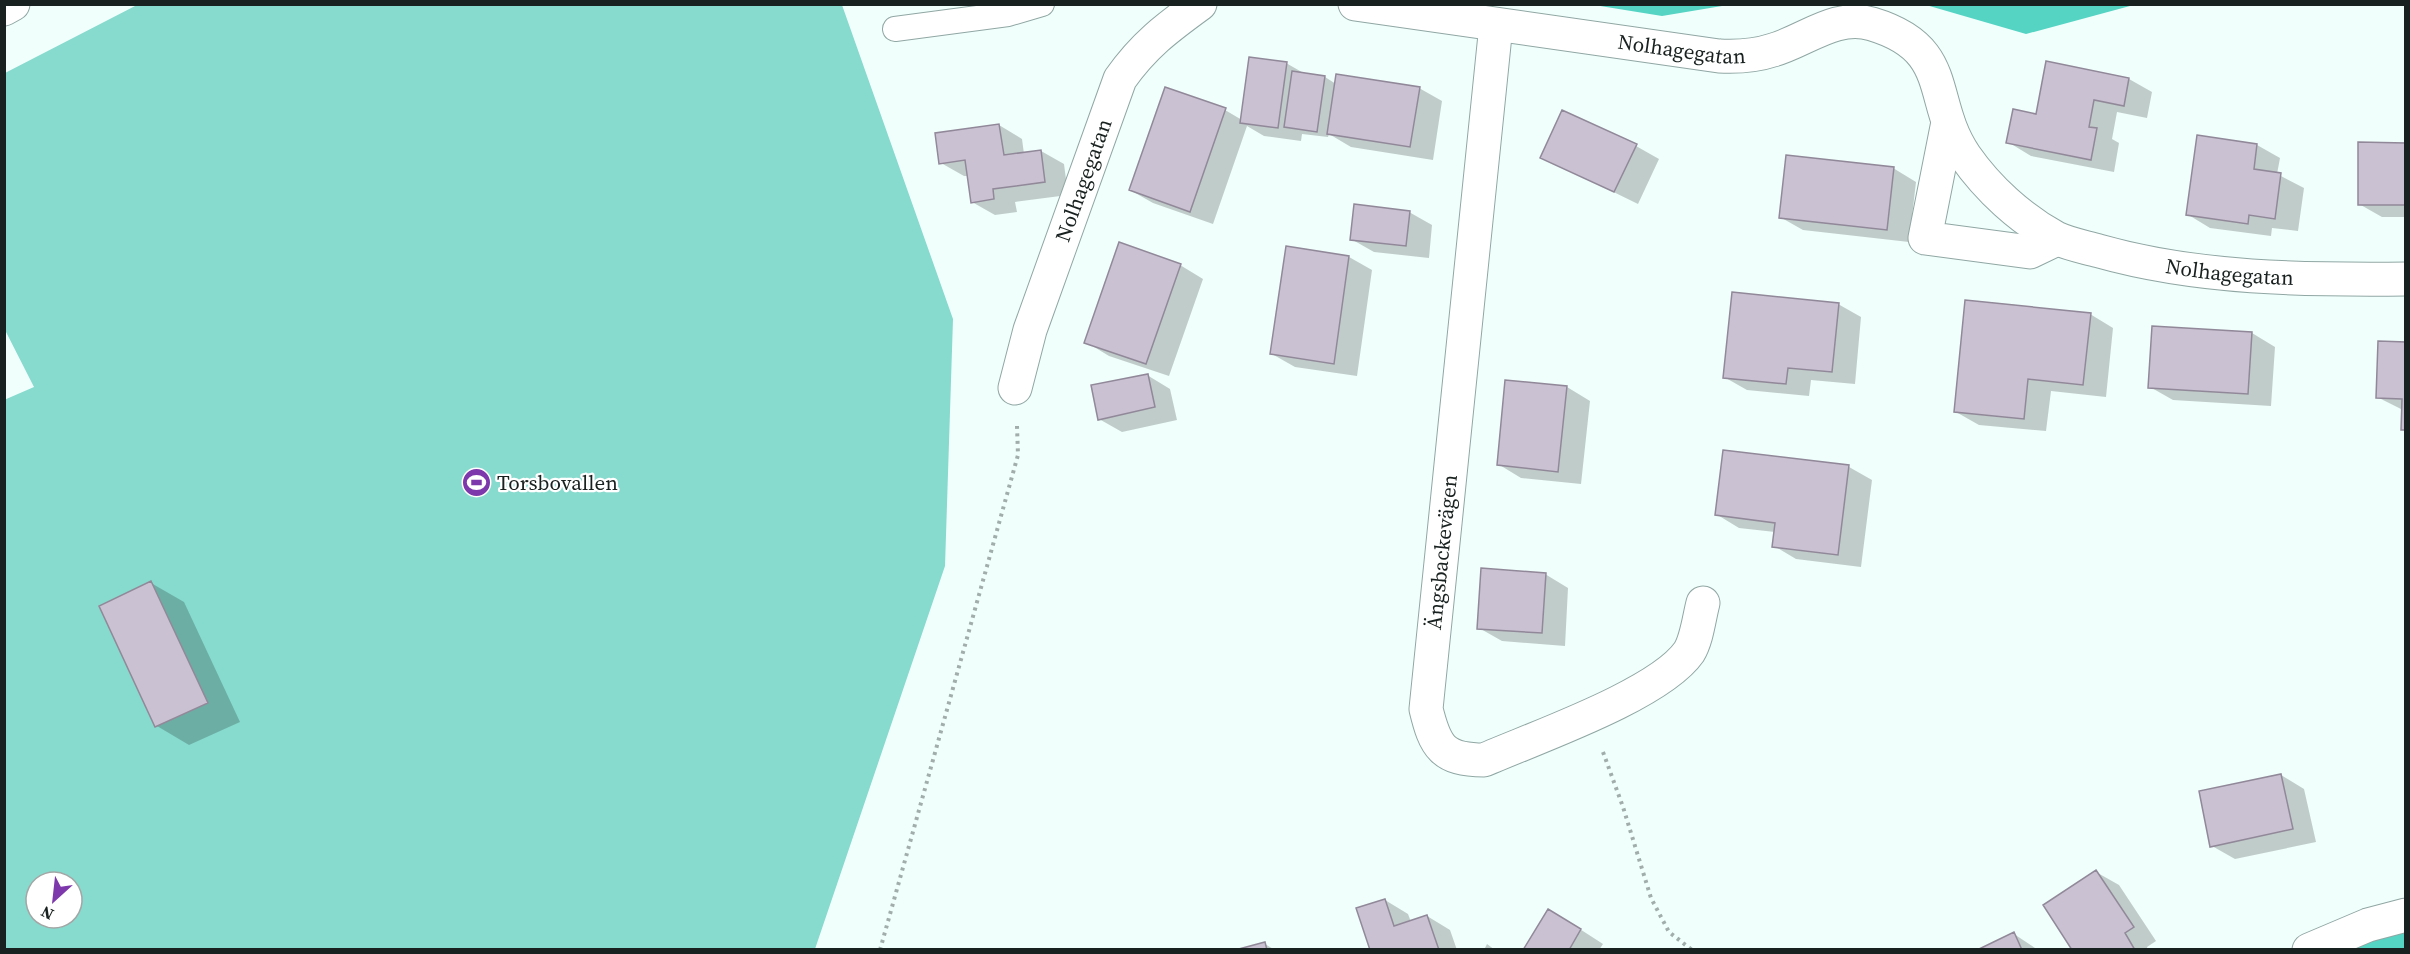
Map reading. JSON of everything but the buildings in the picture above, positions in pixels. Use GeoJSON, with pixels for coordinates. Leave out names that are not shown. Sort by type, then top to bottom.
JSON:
{"type":"FeatureCollection","features":[{"type":"Feature","properties":{"kind":"street"},"geometry":{"type":"LineString","coordinates":[[4,9],[13,4]]}},
{"type":"Feature","properties":{"kind":"street","name":"Nolhagegatan"},"geometry":{"type":"LineString","coordinates":[[1016,388],[1030,330],[1120,79],[1137,54],[1157,34],[1200,4]]}},
{"type":"Feature","properties":{"kind":"street","name":"Nolhagegatan"},"geometry":{"type":"LineString","coordinates":[[1355,4],[1719,56],[1747,57],[1775,50],[1820,29],[1840,24],[1869,23],[1901,35],[1924,53],[1936,76],[1948,122],[1965,155],[1982,178],[2013,209],[2057,238],[2123,257],[2199,270],[2276,278],[2406,279]]}},
{"type":"Feature","properties":{"kind":"street","name":"Ängsbackevägen"},"geometry":{"type":"LineString","coordinates":[[1496,25],[1426,709],[1434,740],[1450,754],[1465,760],[1484,760],[1646,688],[1677,666],[1690,650],[1703,603]]}},
{"type":"Feature","properties":{"kind":"street","name":"Nolhagegatan"},"geometry":{"type":"LineString","coordinates":[[1948,122],[1925,238],[2030,252],[2057,238]]}},
{"type":"Feature","properties":{"kind":"street"},"geometry":{"type":"LineString","coordinates":[[2309,950],[2368,926],[2406,915]]}},
{"type":"Feature","properties":{"kind":"lane"},"geometry":{"type":"LineString","coordinates":[[895,29],[1008,14],[1042,4]]}},
{"type":"Feature","properties":{"kind":"path"},"geometry":{"type":"LineString","coordinates":[[880,950],[1018,455],[1016,388]]}},
{"type":"Feature","properties":{"kind":"path"},"geometry":{"type":"LineString","coordinates":[[1589,714],[1623,807],[1651,898],[1669,932],[1692,950]]}},
{"type":"Feature","properties":{"kind":"green space","name":"Torsbovallen"},"geometry":{"type":"Polygon","coordinates":[[[137,5],[842,5],[953,319],[945,566],[815,949],[5,949],[4,400],[34,387],[5,330],[5,73],[137,5]]]}},
{"type":"Feature","properties":{"kind":"green space"},"geometry":{"type":"Polygon","coordinates":[[[1594,5],[1728,5],[1662,16],[1594,5]]]}},
{"type":"Feature","properties":{"kind":"green space"},"geometry":{"type":"Polygon","coordinates":[[[1926,5],[2151,5],[2130,6],[2026,34],[1926,5]]]}},
{"type":"Feature","properties":{"kind":"green space"},"geometry":{"type":"Polygon","coordinates":[[[2405,925],[2405,949],[2340,949],[2405,925]]]}},
{"type":"Feature","properties":{"kind":"place","name":"Torsbovallen"},"geometry":{"type":"Point","coordinates":[476,483]}}]}
